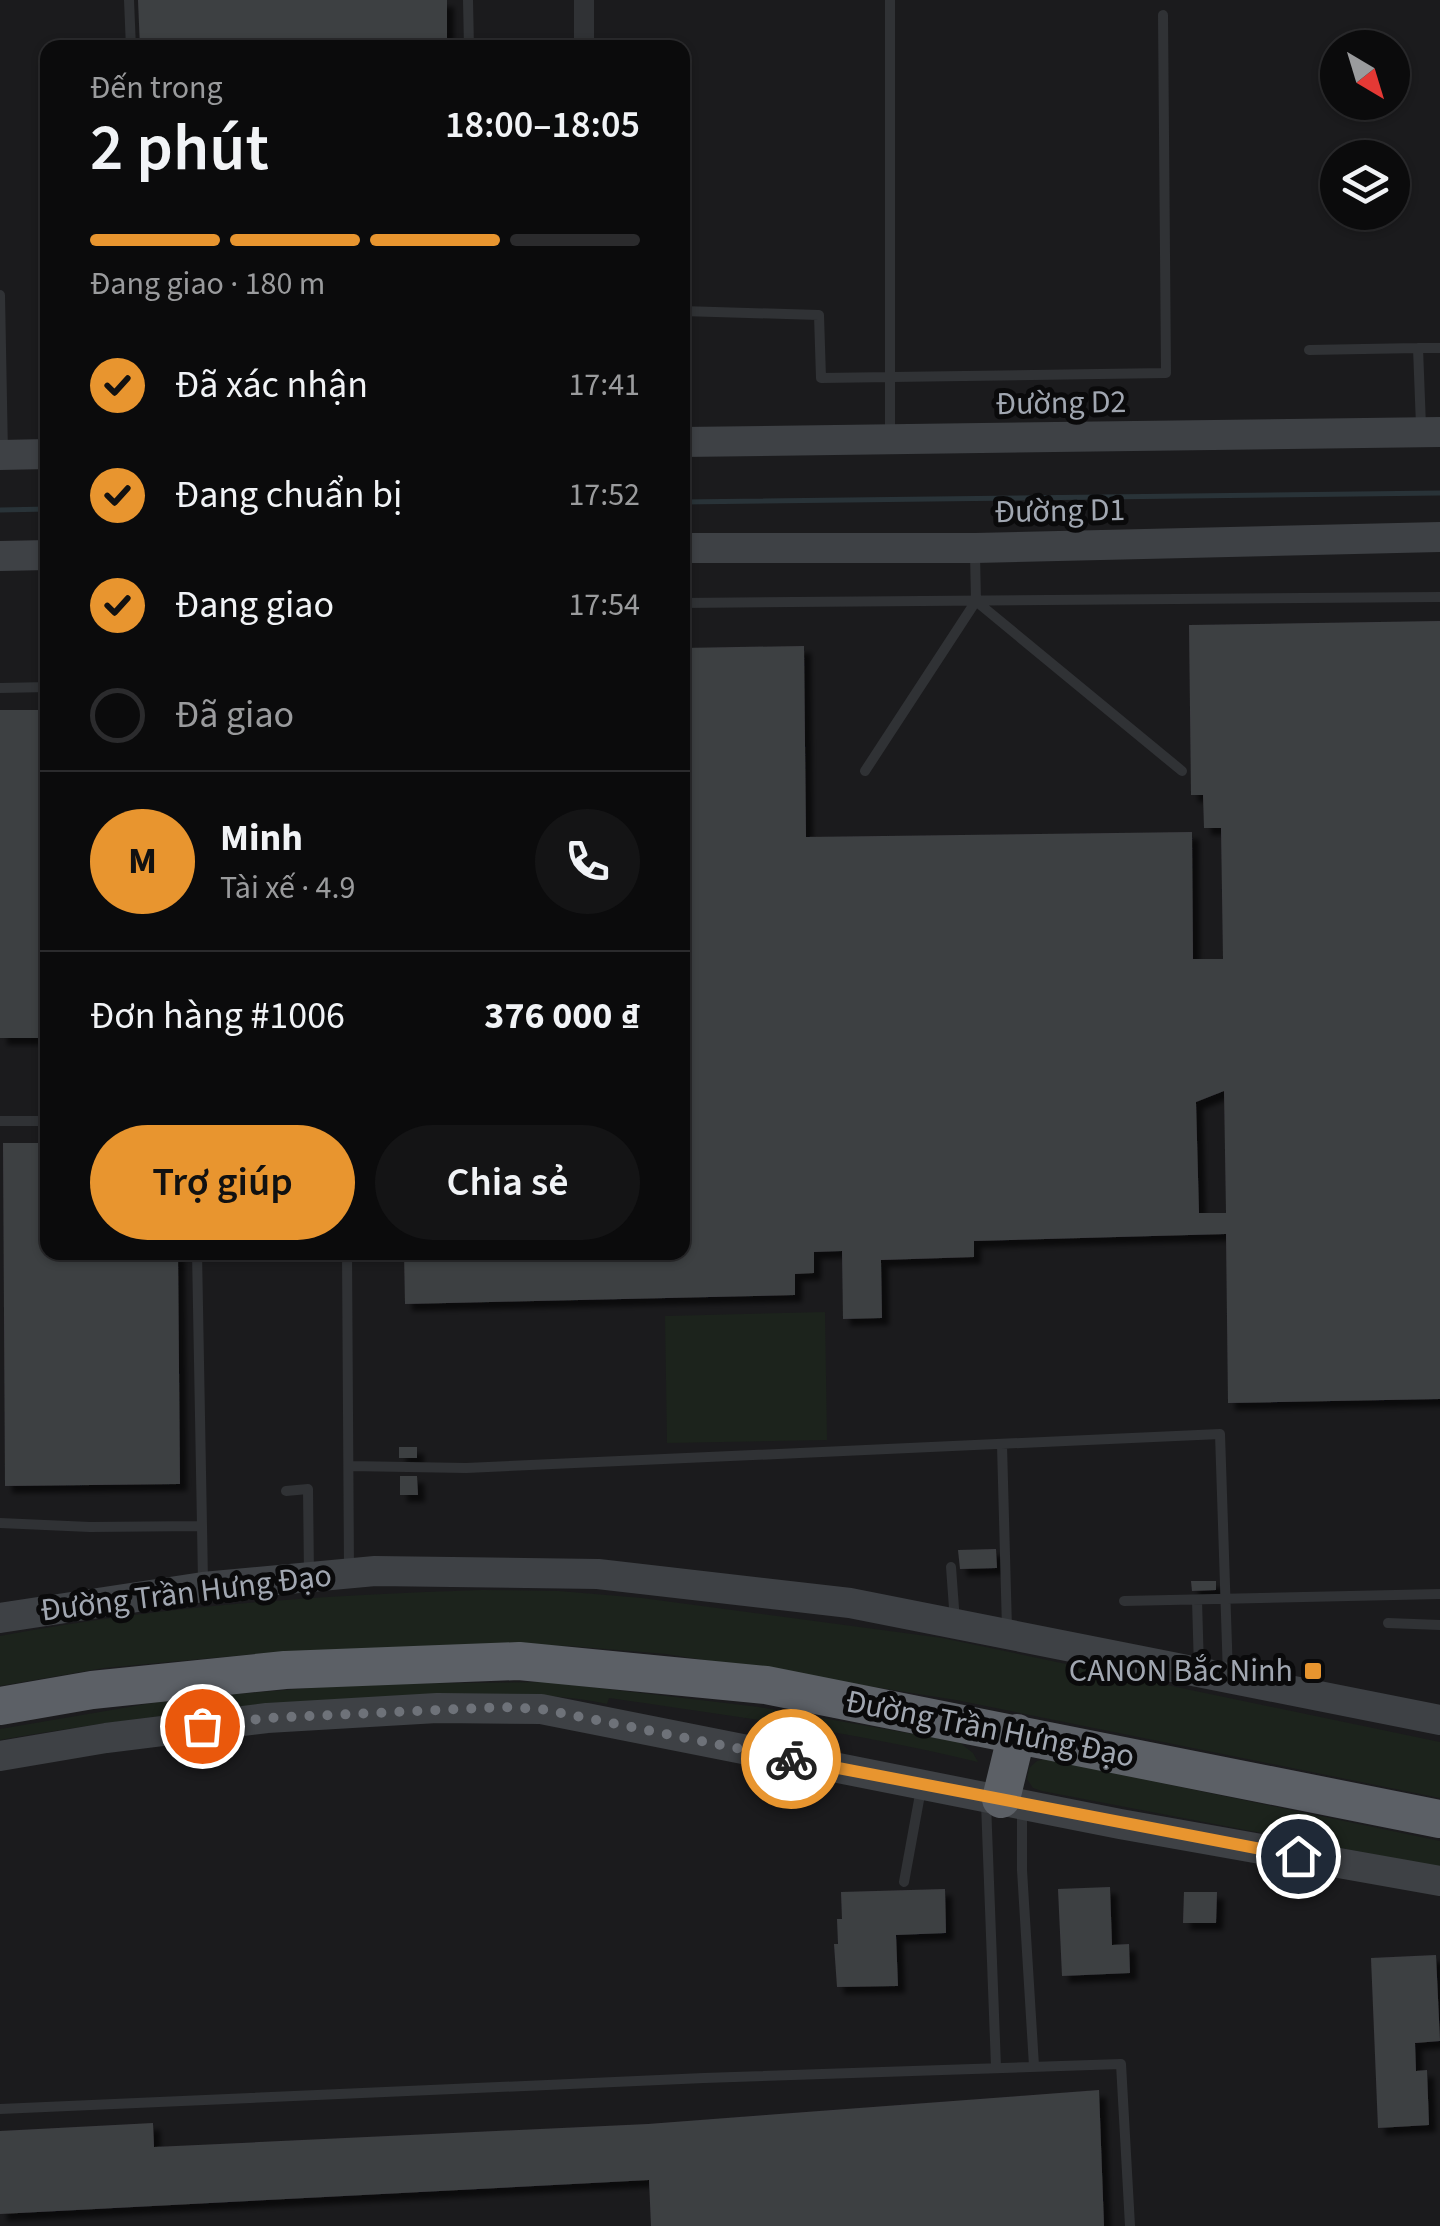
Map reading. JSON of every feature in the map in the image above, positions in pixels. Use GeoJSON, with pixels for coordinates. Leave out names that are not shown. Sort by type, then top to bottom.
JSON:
{"type":"FeatureCollection","features":[{"type":"Feature","properties":{"kind":"highway","name":"Đường Trần Hưng Đạo"},"geometry":{"type":"LineString","coordinates":[[0,1706],[92,1690],[285,1670],[519,1661],[766,1686],[1440,1819]]}},
{"type":"Feature","properties":{"kind":"highway"},"geometry":{"type":"LineString","coordinates":[[1003,1800],[1017,1734]]}},
{"type":"Feature","properties":{"kind":"main road","name":"Đường D2"},"geometry":{"type":"LineString","coordinates":[[690,442],[1431,432]]}},
{"type":"Feature","properties":{"kind":"main road"},"geometry":{"type":"LineString","coordinates":[[2,455],[40,454]]}},
{"type":"Feature","properties":{"kind":"main road","name":"Đường D1"},"geometry":{"type":"LineString","coordinates":[[690,548],[976,548],[1440,537]]}},
{"type":"Feature","properties":{"kind":"main road"},"geometry":{"type":"LineString","coordinates":[[0,556],[40,555]]}},
{"type":"Feature","properties":{"kind":"main road","name":"Đường Trần Hưng Đạo"},"geometry":{"type":"LineString","coordinates":[[0,1618],[203,1587],[349,1573],[598,1574],[850,1603],[1440,1720]]}},
{"type":"Feature","properties":{"kind":"main road","name":"Đường Trần Hưng Đạo"},"geometry":{"type":"LineString","coordinates":[[0,1756],[267,1718],[503,1707],[575,1716],[1120,1824],[1440,1882]]}},
{"type":"Feature","properties":{"kind":"street"},"geometry":{"type":"LineString","coordinates":[[584,0],[584,40]]}},
{"type":"Feature","properties":{"kind":"lane"},"geometry":{"type":"LineString","coordinates":[[129,0],[130,40]]}},
{"type":"Feature","properties":{"kind":"lane"},"geometry":{"type":"LineString","coordinates":[[468,0],[469,40]]}},
{"type":"Feature","properties":{"kind":"lane"},"geometry":{"type":"LineString","coordinates":[[890,0],[890,441]]}},
{"type":"Feature","properties":{"kind":"lane"},"geometry":{"type":"LineString","coordinates":[[690,312],[819,316],[821,378],[1166,373],[1163,14]]}},
{"type":"Feature","properties":{"kind":"lane"},"geometry":{"type":"LineString","coordinates":[[0,295],[2,455]]}},
{"type":"Feature","properties":{"kind":"lane"},"geometry":{"type":"LineString","coordinates":[[1418,348],[1431,432]]}},
{"type":"Feature","properties":{"kind":"lane"},"geometry":{"type":"LineString","coordinates":[[1309,350],[1440,348]]}},
{"type":"Feature","properties":{"kind":"lane"},"geometry":{"type":"LineString","coordinates":[[864,771],[976,601],[976,548]]}},
{"type":"Feature","properties":{"kind":"lane"},"geometry":{"type":"LineString","coordinates":[[690,604],[1440,598]]}},
{"type":"Feature","properties":{"kind":"lane"},"geometry":{"type":"LineString","coordinates":[[976,601],[1182,771]]}},
{"type":"Feature","properties":{"kind":"lane"},"geometry":{"type":"LineString","coordinates":[[0,688],[40,687]]}},
{"type":"Feature","properties":{"kind":"lane"},"geometry":{"type":"LineString","coordinates":[[0,1121],[40,1121]]}},
{"type":"Feature","properties":{"kind":"lane"},"geometry":{"type":"LineString","coordinates":[[197,1260],[203,1587]]}},
{"type":"Feature","properties":{"kind":"lane"},"geometry":{"type":"LineString","coordinates":[[347,1260],[349,1573]]}},
{"type":"Feature","properties":{"kind":"lane"},"geometry":{"type":"LineString","coordinates":[[348,1466],[466,1468],[1220,1434],[1226,1599],[1214,1674]]}},
{"type":"Feature","properties":{"kind":"lane"},"geometry":{"type":"LineString","coordinates":[[1002,1444],[1008,1633]]}},
{"type":"Feature","properties":{"kind":"lane"},"geometry":{"type":"LineString","coordinates":[[286,1491],[308,1489],[309,1577]]}},
{"type":"Feature","properties":{"kind":"lane"},"geometry":{"type":"LineString","coordinates":[[0,1523],[90,1528],[202,1526]]}},
{"type":"Feature","properties":{"kind":"lane"},"geometry":{"type":"LineString","coordinates":[[951,1567],[955,1623]]}},
{"type":"Feature","properties":{"kind":"lane"},"geometry":{"type":"LineString","coordinates":[[1124,1601],[1440,1594]]}},
{"type":"Feature","properties":{"kind":"lane"},"geometry":{"type":"LineString","coordinates":[[1197,1600],[1214,1674]]}},
{"type":"Feature","properties":{"kind":"lane"},"geometry":{"type":"LineString","coordinates":[[1388,1623],[1440,1624]]}},
{"type":"Feature","properties":{"kind":"lane"},"geometry":{"type":"LineString","coordinates":[[904,1882],[921,1785]]}},
{"type":"Feature","properties":{"kind":"lane"},"geometry":{"type":"LineString","coordinates":[[1003,1800],[1022,1870],[1034,2066]]}},
{"type":"Feature","properties":{"kind":"lane"},"geometry":{"type":"LineString","coordinates":[[996,2067],[1003,1800]]}},
{"type":"Feature","properties":{"kind":"lane"},"geometry":{"type":"LineString","coordinates":[[0,2109],[1122,2064],[1130,2226]]}},
{"type":"Feature","properties":{"kind":"shaded area"},"geometry":{"type":"Polygon","coordinates":[[[0,0],[1440,0],[1440,2226],[0,2226],[0,0]]]}},
{"type":"Feature","properties":{"kind":"shaded area"},"geometry":{"type":"Polygon","coordinates":[[[825,1312],[827,1440],[667,1443],[665,1316],[825,1312]]]}},
{"type":"Feature","properties":{"kind":"shaded area"},"geometry":{"type":"Polygon","coordinates":[[[482,1590],[642,1598],[942,1638],[1440,1742],[1440,1798],[956,1700],[666,1654],[569,1646],[493,1644],[268,1653],[104,1668],[0,1686],[0,1636],[240,1604],[482,1590]]]}},
{"type":"Feature","properties":{"kind":"shaded area"},"geometry":{"type":"Polygon","coordinates":[[[548,1682],[759,1707],[959,1742],[978,1762],[840,1733],[701,1711],[609,1698],[607,1704],[520,1695],[269,1705],[161,1716],[0,1740],[0,1729],[176,1699],[359,1684],[548,1682]]]}},
{"type":"Feature","properties":{"kind":"shaded area"},"geometry":{"type":"Polygon","coordinates":[[[1046,1759],[1440,1841],[1440,1867],[1042,1791],[1033,1788],[1027,1779],[1029,1768],[1046,1759]]]}},
{"type":"Feature","properties":{"kind":"building"},"geometry":{"type":"Polygon","coordinates":[[[138,0],[447,0],[447,40],[140,40],[138,0]]]}},
{"type":"Feature","properties":{"kind":"building"},"geometry":{"type":"Polygon","coordinates":[[[1440,621],[1440,1399],[1228,1403],[1226,1234],[974,1241],[974,1257],[881,1260],[882,1318],[843,1319],[842,1251],[814,1252],[814,1273],[795,1274],[795,1295],[405,1304],[404,1260],[690,1260],[690,648],[804,646],[806,837],[1192,832],[1193,959],[1223,959],[1221,828],[1204,828],[1203,795],[1191,795],[1189,625],[1440,621]],[[1224,1091],[1196,1102],[1199,1213],[1226,1213],[1224,1091]]]}},
{"type":"Feature","properties":{"kind":"building"},"geometry":{"type":"Polygon","coordinates":[[[0,710],[40,710],[40,1038],[0,1038],[0,710]]]}},
{"type":"Feature","properties":{"kind":"building"},"geometry":{"type":"Polygon","coordinates":[[[3,1143],[40,1143],[40,1260],[178,1260],[180,1484],[5,1486],[3,1143]]]}},
{"type":"Feature","properties":{"kind":"building"},"geometry":{"type":"Polygon","coordinates":[[[399,1447],[417,1447],[417,1458],[399,1458],[399,1447]]]}},
{"type":"Feature","properties":{"kind":"building"},"geometry":{"type":"Polygon","coordinates":[[[400,1476],[417,1476],[418,1495],[400,1495],[400,1476]]]}},
{"type":"Feature","properties":{"kind":"building"},"geometry":{"type":"Polygon","coordinates":[[[996,1549],[997,1568],[960,1569],[958,1550],[996,1549]]]}},
{"type":"Feature","properties":{"kind":"building"},"geometry":{"type":"Polygon","coordinates":[[[1191,1581],[1216,1581],[1216,1590],[1192,1591],[1191,1581]]]}},
{"type":"Feature","properties":{"kind":"building"},"geometry":{"type":"Polygon","coordinates":[[[1110,1887],[1112,1945],[1129,1944],[1130,1973],[1062,1976],[1058,1889],[1110,1887]]]}},
{"type":"Feature","properties":{"kind":"building"},"geometry":{"type":"Polygon","coordinates":[[[945,1889],[946,1933],[896,1935],[898,1986],[837,1987],[834,1944],[838,1944],[837,1919],[842,1919],[841,1892],[945,1889]]]}},
{"type":"Feature","properties":{"kind":"building"},"geometry":{"type":"Polygon","coordinates":[[[1184,1892],[1217,1892],[1216,1923],[1183,1923],[1184,1892]]]}},
{"type":"Feature","properties":{"kind":"building"},"geometry":{"type":"Polygon","coordinates":[[[1436,1955],[1440,2041],[1415,2043],[1416,2071],[1427,2070],[1429,2125],[1378,2128],[1371,1958],[1436,1955]]]}},
{"type":"Feature","properties":{"kind":"building"},"geometry":{"type":"Polygon","coordinates":[[[1099,2090],[1104,2226],[651,2226],[649,2180],[0,2214],[0,2131],[153,2123],[154,2147],[648,2124],[1099,2090]]]}},
{"type":"Feature","properties":{"kind":"waterway"},"geometry":{"type":"LineString","coordinates":[[690,502],[1440,493]]}},
{"type":"Feature","properties":{"kind":"waterway"},"geometry":{"type":"LineString","coordinates":[[0,510],[40,509]]}},
{"type":"Feature","properties":{"kind":"way so far"},"geometry":{"type":"LineString","coordinates":[[202,1726],[436,1708],[541,1709],[791,1759]]}},
{"type":"Feature","properties":{"kind":"place","name":"CANON Bắc Ninh"},"geometry":{"type":"Point","coordinates":[1313,1671]}},
{"type":"Feature","properties":{"kind":"route"},"geometry":{"type":"LineString","coordinates":[[791,1759],[1298,1856]]}}]}
